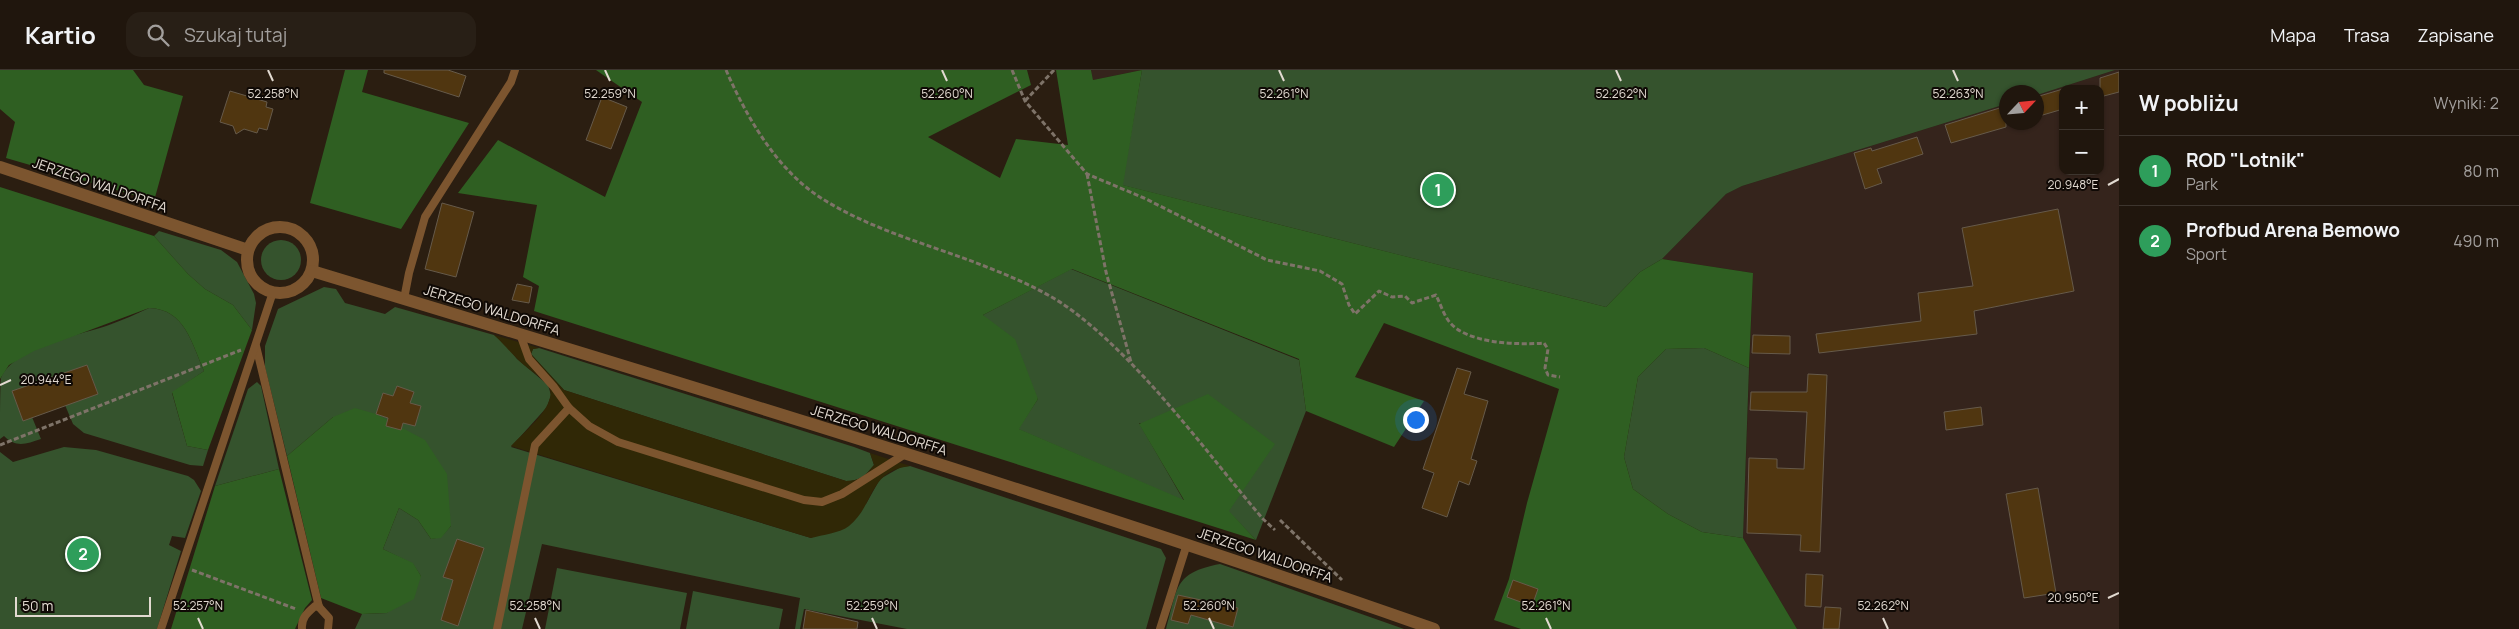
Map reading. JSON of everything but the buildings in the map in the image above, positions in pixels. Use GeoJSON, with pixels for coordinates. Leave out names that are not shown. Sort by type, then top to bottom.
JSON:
{"type":"FeatureCollection","features":[{"type":"Feature","properties":{"kind":"street","name":"JERZEGO WALDORFFA"},"geometry":{"type":"LineString","coordinates":[[0,167],[248,250]]}},
{"type":"Feature","properties":{"kind":"street"},"geometry":{"type":"LineString","coordinates":[[289,227],[299,232],[310,244],[314,260],[312,271],[307,280],[292,291],[273,292],[254,281],[249,272],[248,250],[252,241],[268,228],[289,227]]}},
{"type":"Feature","properties":{"kind":"street","name":"JERZEGO WALDORFFA"},"geometry":{"type":"LineString","coordinates":[[312,271],[905,454],[1187,544],[1434,629]]}},
{"type":"Feature","properties":{"kind":"lane"},"geometry":{"type":"LineString","coordinates":[[404,299],[409,273],[425,217],[507,90],[515,70]]}},
{"type":"Feature","properties":{"kind":"lane"},"geometry":{"type":"LineString","coordinates":[[161,629],[273,292]]}},
{"type":"Feature","properties":{"kind":"lane"},"geometry":{"type":"LineString","coordinates":[[520,334],[529,359],[554,387],[569,408],[589,426],[618,442],[804,500],[822,502],[842,494],[905,454]]}},
{"type":"Feature","properties":{"kind":"lane"},"geometry":{"type":"LineString","coordinates":[[256,344],[319,607],[329,618],[328,629]]}},
{"type":"Feature","properties":{"kind":"lane"},"geometry":{"type":"LineString","coordinates":[[497,629],[536,445],[569,408]]}},
{"type":"Feature","properties":{"kind":"lane"},"geometry":{"type":"LineString","coordinates":[[1160,629],[1187,544]]}},
{"type":"Feature","properties":{"kind":"lane"},"geometry":{"type":"LineString","coordinates":[[302,629],[302,620],[307,613],[316,606],[319,607]]}},
{"type":"Feature","properties":{"kind":"path"},"geometry":{"type":"LineString","coordinates":[[726,70],[736,92],[778,160],[817,196],[858,218],[1020,280],[1077,314],[1131,362],[1263,519],[1275,530]]}},
{"type":"Feature","properties":{"kind":"path"},"geometry":{"type":"LineString","coordinates":[[1012,70],[1025,101],[1087,174],[1144,198],[1267,260],[1320,271],[1342,284],[1349,305],[1356,314],[1378,291],[1392,297],[1405,296],[1412,303],[1436,295],[1448,321],[1471,337],[1519,344],[1544,344],[1548,349],[1545,368],[1548,375],[1560,377]]}},
{"type":"Feature","properties":{"kind":"path"},"geometry":{"type":"LineString","coordinates":[[1025,101],[1054,70]]}},
{"type":"Feature","properties":{"kind":"path"},"geometry":{"type":"LineString","coordinates":[[1087,174],[1106,272],[1131,362]]}},
{"type":"Feature","properties":{"kind":"path"},"geometry":{"type":"LineString","coordinates":[[0,445],[256,344]]}},
{"type":"Feature","properties":{"kind":"path"},"geometry":{"type":"LineString","coordinates":[[1280,520],[1346,584]]}},
{"type":"Feature","properties":{"kind":"path"},"geometry":{"type":"LineString","coordinates":[[182,566],[307,613]]}},
{"type":"Feature","properties":{"kind":"shaded area"},"geometry":{"type":"Polygon","coordinates":[[[1091,70],[1142,70],[1093,80],[1091,70]]]}},
{"type":"Feature","properties":{"kind":"shaded area"},"geometry":{"type":"Polygon","coordinates":[[[2119,70],[2119,629],[1797,629],[1743,538],[1753,273],[1662,259],[1726,194],[1742,186],[1999,106],[1999,130],[2044,130],[2044,93],[2059,88],[2059,175],[2104,175],[2104,85],[2068,85],[2119,70]]]}},
{"type":"Feature","properties":{"kind":"green space"},"geometry":{"type":"Polygon","coordinates":[[[0,70],[133,70],[144,85],[183,96],[154,201],[6,158],[15,122],[0,109],[0,70]]]}},
{"type":"Feature","properties":{"kind":"green space"},"geometry":{"type":"Polygon","coordinates":[[[345,70],[368,70],[362,92],[469,123],[401,229],[310,203],[345,70]]]}},
{"type":"Feature","properties":{"kind":"green space"},"geometry":{"type":"Polygon","coordinates":[[[596,70],[1027,70],[1031,85],[928,137],[1000,178],[1016,139],[1068,145],[1056,70],[1091,70],[1093,80],[1142,70],[1123,185],[1606,307],[1640,272],[1662,259],[1753,273],[1749,368],[1704,348],[1666,349],[1638,377],[1624,457],[1633,489],[1668,514],[1702,532],[1743,538],[1797,629],[1521,629],[1494,620],[1509,579],[1527,503],[1559,389],[1384,323],[1355,377],[1424,401],[1394,447],[1306,411],[1299,359],[1072,269],[983,315],[1015,339],[1038,399],[1019,429],[1184,500],[1139,424],[1208,394],[1275,444],[1229,511],[1256,540],[534,311],[539,286],[523,277],[537,205],[458,193],[498,140],[605,197],[642,102],[596,70]]]}},
{"type":"Feature","properties":{"kind":"green space"},"geometry":{"type":"Polygon","coordinates":[[[1142,70],[2115,70],[2068,85],[2059,85],[2059,88],[2044,93],[2044,85],[1999,85],[1999,106],[1742,186],[1726,194],[1662,259],[1640,272],[1606,307],[1122,185],[1142,70]]]}},
{"type":"Feature","properties":{"kind":"green space"},"geometry":{"type":"Polygon","coordinates":[[[0,187],[154,236],[188,274],[205,289],[233,305],[252,330],[208,450],[187,446],[172,392],[204,371],[186,330],[171,314],[161,310],[149,308],[34,351],[9,365],[0,379],[0,187]]]}},
{"type":"Feature","properties":{"kind":"green space"},"geometry":{"type":"Polygon","coordinates":[[[159,231],[221,250],[237,262],[254,294],[256,303],[252,330],[233,305],[205,289],[188,274],[154,236],[159,231]]]}},
{"type":"Feature","properties":{"kind":"green space"},"geometry":{"type":"Polygon","coordinates":[[[281,240],[295,246],[301,260],[295,274],[281,280],[267,274],[261,260],[267,246],[281,240]]]}},
{"type":"Feature","properties":{"kind":"green space"},"geometry":{"type":"Polygon","coordinates":[[[1071,269],[1299,360],[1306,411],[1256,540],[1228,511],[1274,444],[1139,423],[1184,501],[1018,429],[1038,399],[983,315],[1071,269]]]}},
{"type":"Feature","properties":{"kind":"green space"},"geometry":{"type":"Polygon","coordinates":[[[324,287],[336,289],[345,303],[385,314],[395,307],[494,335],[506,345],[517,359],[548,385],[551,395],[547,407],[511,447],[811,538],[866,504],[880,479],[901,467],[910,466],[1161,549],[1166,558],[1146,629],[907,629],[804,609],[800,629],[795,629],[800,598],[542,544],[522,629],[355,629],[362,614],[387,613],[421,576],[413,564],[383,549],[399,508],[418,520],[431,539],[441,537],[451,526],[333,417],[287,456],[265,367],[265,346],[278,309],[324,287]]]}},
{"type":"Feature","properties":{"kind":"green space"},"geometry":{"type":"Polygon","coordinates":[[[149,308],[171,314],[179,321],[191,339],[204,371],[172,393],[187,446],[208,450],[203,466],[190,465],[84,433],[73,424],[65,405],[98,394],[87,365],[13,391],[23,420],[32,417],[41,439],[17,444],[4,436],[0,439],[1,378],[8,367],[33,350],[109,325],[149,308]]]}},
{"type":"Feature","properties":{"kind":"green space"},"geometry":{"type":"Polygon","coordinates":[[[539,348],[854,447],[870,453],[874,465],[862,477],[846,481],[564,390],[531,354],[533,349],[539,348]]]}},
{"type":"Feature","properties":{"kind":"green space"},"geometry":{"type":"Polygon","coordinates":[[[1704,348],[1749,368],[1743,538],[1702,532],[1668,514],[1633,489],[1624,457],[1638,377],[1666,349],[1704,348]]]}},
{"type":"Feature","properties":{"kind":"green space"},"geometry":{"type":"Polygon","coordinates":[[[257,382],[261,386],[279,469],[215,486],[248,389],[257,382]]]}},
{"type":"Feature","properties":{"kind":"green space"},"geometry":{"type":"Polygon","coordinates":[[[355,408],[376,414],[425,440],[447,474],[451,526],[441,538],[431,539],[418,520],[399,508],[383,549],[413,563],[421,576],[414,599],[387,613],[362,614],[321,598],[287,456],[333,417],[355,408]]]}},
{"type":"Feature","properties":{"kind":"green space"},"geometry":{"type":"Polygon","coordinates":[[[64,447],[96,450],[188,476],[194,480],[201,491],[185,538],[172,536],[169,545],[181,551],[157,629],[0,629],[0,452],[13,462],[64,447]]]}},
{"type":"Feature","properties":{"kind":"green space"},"geometry":{"type":"Polygon","coordinates":[[[279,469],[312,600],[305,608],[295,629],[171,629],[215,486],[279,469]]]}},
{"type":"Feature","properties":{"kind":"green space"},"geometry":{"type":"Polygon","coordinates":[[[1220,564],[1404,629],[1166,629],[1180,584],[1193,572],[1220,564]]]}},
{"type":"Feature","properties":{"kind":"green space"},"geometry":{"type":"Polygon","coordinates":[[[557,568],[687,593],[680,629],[545,629],[557,568]]]}},
{"type":"Feature","properties":{"kind":"green space"},"geometry":{"type":"Polygon","coordinates":[[[693,591],[783,609],[779,629],[686,629],[693,591]]]}},
{"type":"Feature","properties":{"kind":"sand"},"geometry":{"type":"Polygon","coordinates":[[[494,335],[539,348],[533,349],[531,354],[564,390],[846,481],[859,479],[871,469],[874,465],[870,453],[910,466],[896,469],[886,475],[879,482],[857,518],[849,526],[836,532],[811,538],[511,446],[545,409],[551,392],[546,382],[520,362],[494,335]]]}},
{"type":"Feature","properties":{"kind":"place","name":"ROD \"Lotnik\""},"geometry":{"type":"Point","coordinates":[1438,190]}},
{"type":"Feature","properties":{"kind":"place","name":"Profbud Arena Bemowo"},"geometry":{"type":"Point","coordinates":[83,554]}}]}
